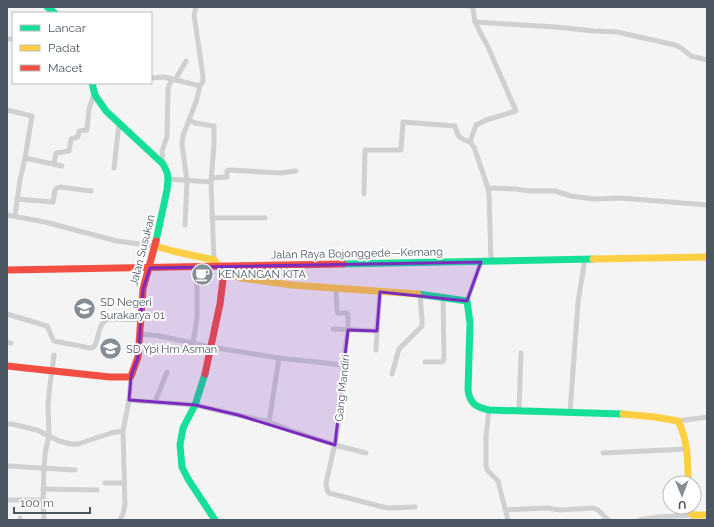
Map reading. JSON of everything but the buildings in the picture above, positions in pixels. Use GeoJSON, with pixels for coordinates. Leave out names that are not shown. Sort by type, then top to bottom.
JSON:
{"type":"FeatureCollection","features":[{"type":"Feature","properties":{"kind":"main road","name":"Jalan Susukan"},"geometry":{"type":"LineString","coordinates":[[92,84],[94,94],[106,111],[163,164],[166,168],[168,179],[164,207],[150,268],[143,289],[138,357],[131,376]]}},
{"type":"Feature","properties":{"kind":"main road"},"geometry":{"type":"LineString","coordinates":[[155,246],[214,260],[222,269],[241,278],[292,285],[443,296],[467,301],[470,323],[468,397],[473,405],[489,410],[626,414],[678,421],[683,430],[688,475]]}},
{"type":"Feature","properties":{"kind":"main road","name":"Jalan Raya Bojonggede—Kemang"},"geometry":{"type":"LineString","coordinates":[[7,270],[197,267],[222,269],[491,261],[707,257]]}},
{"type":"Feature","properties":{"kind":"main road"},"geometry":{"type":"LineString","coordinates":[[215,520],[188,479],[182,467],[180,445],[183,428],[195,405],[205,374],[220,304],[222,269]]}},
{"type":"Feature","properties":{"kind":"main road"},"geometry":{"type":"LineString","coordinates":[[7,366],[110,376],[131,376]]}},
{"type":"Feature","properties":{"kind":"main road"},"geometry":{"type":"LineString","coordinates":[[693,518],[707,515]]}},
{"type":"Feature","properties":{"kind":"street"},"geometry":{"type":"LineString","coordinates":[[185,225],[187,181],[182,144],[183,136],[196,102],[203,76],[194,15],[196,7]]}},
{"type":"Feature","properties":{"kind":"street"},"geometry":{"type":"LineString","coordinates":[[470,142],[476,125],[486,120],[516,111],[488,47],[475,22],[473,8],[471,7]]}},
{"type":"Feature","properties":{"kind":"street"},"geometry":{"type":"LineString","coordinates":[[475,22],[625,33],[668,43],[680,48],[691,56],[707,60]]}},
{"type":"Feature","properties":{"kind":"street"},"geometry":{"type":"LineString","coordinates":[[163,164],[162,151],[167,138],[168,88],[186,62]]}},
{"type":"Feature","properties":{"kind":"street"},"geometry":{"type":"LineString","coordinates":[[152,78],[164,77],[200,86]]}},
{"type":"Feature","properties":{"kind":"street"},"geometry":{"type":"LineString","coordinates":[[54,164],[56,153],[69,151],[71,138],[78,137],[79,131],[87,130],[89,109],[94,94]]}},
{"type":"Feature","properties":{"kind":"street"},"geometry":{"type":"LineString","coordinates":[[7,110],[32,116],[15,216]]}},
{"type":"Feature","properties":{"kind":"street"},"geometry":{"type":"LineString","coordinates":[[189,120],[195,123],[214,126],[212,180],[214,260]]}},
{"type":"Feature","properties":{"kind":"street"},"geometry":{"type":"LineString","coordinates":[[364,194],[365,150],[401,150],[403,122],[455,126],[462,140],[470,142],[474,147],[488,188],[491,261]]}},
{"type":"Feature","properties":{"kind":"street"},"geometry":{"type":"LineString","coordinates":[[114,168],[119,123]]}},
{"type":"Feature","properties":{"kind":"street"},"geometry":{"type":"LineString","coordinates":[[25,158],[62,166]]}},
{"type":"Feature","properties":{"kind":"street"},"geometry":{"type":"LineString","coordinates":[[168,179],[187,181],[212,180],[226,177],[228,170],[280,173],[296,171]]}},
{"type":"Feature","properties":{"kind":"street"},"geometry":{"type":"LineString","coordinates":[[17,199],[53,202],[55,190],[60,187],[91,191]]}},
{"type":"Feature","properties":{"kind":"street"},"geometry":{"type":"LineString","coordinates":[[488,188],[555,191],[571,196],[594,199],[621,198],[707,204]]}},
{"type":"Feature","properties":{"kind":"street"},"geometry":{"type":"LineString","coordinates":[[7,214],[117,240],[155,246]]}},
{"type":"Feature","properties":{"kind":"street"},"geometry":{"type":"LineString","coordinates":[[212,218],[265,218]]}},
{"type":"Feature","properties":{"kind":"street"},"geometry":{"type":"LineString","coordinates":[[570,412],[578,302],[585,260]]}},
{"type":"Feature","properties":{"kind":"street"},"geometry":{"type":"LineString","coordinates":[[467,301],[481,262]]}},
{"type":"Feature","properties":{"kind":"street"},"geometry":{"type":"LineString","coordinates":[[193,343],[197,318],[197,267]]}},
{"type":"Feature","properties":{"kind":"street"},"geometry":{"type":"LineString","coordinates":[[336,288],[337,311],[338,313],[348,314],[348,330]]}},
{"type":"Feature","properties":{"kind":"street"},"geometry":{"type":"LineString","coordinates":[[376,350],[380,292]]}},
{"type":"Feature","properties":{"kind":"street"},"geometry":{"type":"LineString","coordinates":[[392,374],[398,349],[422,326],[420,294]]}},
{"type":"Feature","properties":{"kind":"street"},"geometry":{"type":"LineString","coordinates":[[425,362],[442,362],[444,360],[443,296]]}},
{"type":"Feature","properties":{"kind":"street"},"geometry":{"type":"LineString","coordinates":[[7,314],[47,326],[54,341],[90,348],[94,347],[97,342],[102,323],[105,320],[141,320]]}},
{"type":"Feature","properties":{"kind":"street"},"geometry":{"type":"LineString","coordinates":[[333,329],[377,331]]}},
{"type":"Feature","properties":{"kind":"street","name":"Gang Mandiri"},"geometry":{"type":"LineString","coordinates":[[348,330],[343,365],[341,408],[335,445],[332,452],[326,483],[327,490],[328,492],[382,507],[414,507]]}},
{"type":"Feature","properties":{"kind":"street"},"geometry":{"type":"LineString","coordinates":[[140,334],[160,336],[211,347],[279,358],[343,365]]}},
{"type":"Feature","properties":{"kind":"street"},"geometry":{"type":"LineString","coordinates":[[519,411],[521,354]]}},
{"type":"Feature","properties":{"kind":"street"},"geometry":{"type":"LineString","coordinates":[[44,520],[44,468],[49,435],[48,404],[54,355]]}},
{"type":"Feature","properties":{"kind":"street"},"geometry":{"type":"LineString","coordinates":[[269,422],[279,358]]}},
{"type":"Feature","properties":{"kind":"street"},"geometry":{"type":"LineString","coordinates":[[155,402],[167,372]]}},
{"type":"Feature","properties":{"kind":"street"},"geometry":{"type":"LineString","coordinates":[[120,520],[125,504],[123,431],[129,400],[131,376]]}},
{"type":"Feature","properties":{"kind":"street"},"geometry":{"type":"LineString","coordinates":[[129,400],[195,405],[269,422],[335,445],[366,453]]}},
{"type":"Feature","properties":{"kind":"street"},"geometry":{"type":"LineString","coordinates":[[489,410],[486,436],[487,470],[498,481],[508,520]]}},
{"type":"Feature","properties":{"kind":"street"},"geometry":{"type":"LineString","coordinates":[[678,421],[707,417]]}},
{"type":"Feature","properties":{"kind":"street"},"geometry":{"type":"LineString","coordinates":[[7,424],[37,430],[59,441],[71,444],[78,444],[111,433],[123,431]]}},
{"type":"Feature","properties":{"kind":"street"},"geometry":{"type":"LineString","coordinates":[[602,453],[686,448]]}},
{"type":"Feature","properties":{"kind":"street"},"geometry":{"type":"LineString","coordinates":[[7,466],[75,470]]}},
{"type":"Feature","properties":{"kind":"street"},"geometry":{"type":"LineString","coordinates":[[106,483],[124,483]]}},
{"type":"Feature","properties":{"kind":"street"},"geometry":{"type":"LineString","coordinates":[[43,489],[97,490]]}},
{"type":"Feature","properties":{"kind":"street"},"geometry":{"type":"LineString","coordinates":[[7,500],[43,500]]}},
{"type":"Feature","properties":{"kind":"street"},"geometry":{"type":"LineString","coordinates":[[505,510],[547,508],[560,510],[593,508],[598,510],[608,520]]}},
{"type":"Feature","properties":{"kind":"street"},"geometry":{"type":"LineString","coordinates":[[639,520],[658,517],[693,518]]}},
{"type":"Feature","properties":{"kind":"highlighted area"},"geometry":{"type":"Polygon","coordinates":[[[481,262],[467,301],[380,292],[377,331],[348,330],[335,445],[238,415],[195,405],[129,400],[131,376],[138,357],[143,289],[150,268],[481,262]]]}},
{"type":"Feature","properties":{"kind":"traffic: fast"},"geometry":{"type":"LineString","coordinates":[[47,7],[54,12]]}},
{"type":"Feature","properties":{"kind":"traffic: fast"},"geometry":{"type":"LineString","coordinates":[[92,84],[95,95],[106,111],[163,164],[167,172],[167,190],[156,241]]}},
{"type":"Feature","properties":{"kind":"traffic: fast"},"geometry":{"type":"LineString","coordinates":[[343,264],[593,259]]}},
{"type":"Feature","properties":{"kind":"traffic: fast"},"geometry":{"type":"LineString","coordinates":[[418,294],[467,301],[470,323],[468,390],[470,399],[477,406],[489,410],[623,414]]}},
{"type":"Feature","properties":{"kind":"traffic: fast"},"geometry":{"type":"LineString","coordinates":[[205,374],[195,405],[183,428],[180,445],[182,467],[188,479],[215,520]]}},
{"type":"Feature","properties":{"kind":"traffic: slow"},"geometry":{"type":"LineString","coordinates":[[155,246],[214,260],[224,272],[241,278],[292,285],[418,294]]}},
{"type":"Feature","properties":{"kind":"traffic: slow"},"geometry":{"type":"LineString","coordinates":[[593,259],[707,257]]}},
{"type":"Feature","properties":{"kind":"traffic: slow"},"geometry":{"type":"LineString","coordinates":[[623,414],[678,421],[686,443],[688,475]]}},
{"type":"Feature","properties":{"kind":"traffic: slow"},"geometry":{"type":"LineString","coordinates":[[702,515],[707,515]]}},
{"type":"Feature","properties":{"kind":"traffic: jam"},"geometry":{"type":"LineString","coordinates":[[7,366],[110,377],[131,376],[138,357],[143,289],[156,241]]}},
{"type":"Feature","properties":{"kind":"traffic: jam"},"geometry":{"type":"LineString","coordinates":[[7,270],[343,264]]}},
{"type":"Feature","properties":{"kind":"traffic: jam"},"geometry":{"type":"LineString","coordinates":[[205,374],[220,304],[224,272]]}},
{"type":"Feature","properties":{"kind":"place","name":"KENANGAN KITA"},"geometry":{"type":"Point","coordinates":[202,274]}},
{"type":"Feature","properties":{"kind":"place","name":"SD Negeri Surakarya 01"},"geometry":{"type":"Point","coordinates":[85,308]}},
{"type":"Feature","properties":{"kind":"place","name":"SD Ypi Hm Asman"},"geometry":{"type":"Point","coordinates":[111,349]}}]}
